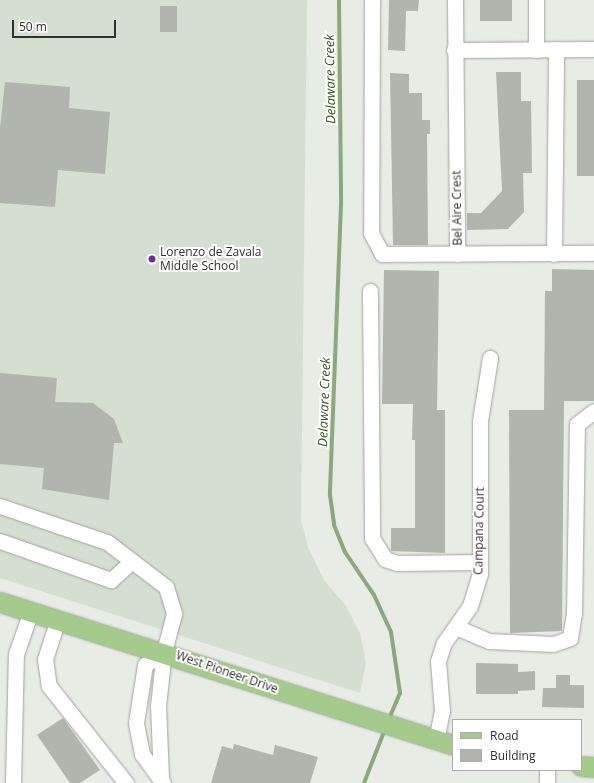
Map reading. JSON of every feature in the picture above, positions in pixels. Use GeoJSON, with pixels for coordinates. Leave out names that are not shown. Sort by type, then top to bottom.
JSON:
{"type":"FeatureCollection","features":[{"type":"Feature","properties":{"kind":"main road","name":"West Pioneer Drive"},"geometry":{"type":"LineString","coordinates":[[0,602],[164,651],[360,717],[437,741]]}},
{"type":"Feature","properties":{"kind":"main road"},"geometry":{"type":"LineString","coordinates":[[582,766],[594,767]]}},
{"type":"Feature","properties":{"kind":"street"},"geometry":{"type":"LineString","coordinates":[[372,0],[374,242],[382,254],[457,254]]}},
{"type":"Feature","properties":{"kind":"street","name":"Bel Aire Crest"},"geometry":{"type":"LineString","coordinates":[[455,0],[454,50],[457,254],[594,253]]}},
{"type":"Feature","properties":{"kind":"street"},"geometry":{"type":"LineString","coordinates":[[536,0],[536,50]]}},
{"type":"Feature","properties":{"kind":"street"},"geometry":{"type":"LineString","coordinates":[[554,254],[556,49]]}},
{"type":"Feature","properties":{"kind":"street"},"geometry":{"type":"LineString","coordinates":[[454,50],[594,49]]}},
{"type":"Feature","properties":{"kind":"street"},"geometry":{"type":"LineString","coordinates":[[370,291],[372,538],[385,559],[397,563],[480,562]]}},
{"type":"Feature","properties":{"kind":"street","name":"Campana Court"},"geometry":{"type":"LineString","coordinates":[[437,741],[442,711],[438,661],[444,643],[456,627],[476,593],[480,562],[480,421],[490,358]]}},
{"type":"Feature","properties":{"kind":"street"},"geometry":{"type":"LineString","coordinates":[[456,627],[489,641],[553,644],[570,638],[574,614],[577,424],[594,411]]}},
{"type":"Feature","properties":{"kind":"street"},"geometry":{"type":"LineString","coordinates":[[0,506],[107,542],[166,587],[174,614],[164,651],[158,706],[162,781]]}},
{"type":"Feature","properties":{"kind":"street"},"geometry":{"type":"LineString","coordinates":[[0,541],[111,580],[132,561]]}},
{"type":"Feature","properties":{"kind":"street"},"geometry":{"type":"LineString","coordinates":[[13,783],[16,654],[31,611]]}},
{"type":"Feature","properties":{"kind":"street"},"geometry":{"type":"LineString","coordinates":[[58,619],[46,659],[49,686],[126,783]]}},
{"type":"Feature","properties":{"kind":"street"},"geometry":{"type":"LineString","coordinates":[[162,781],[148,767],[142,754],[136,723],[145,665],[164,651]]}},
{"type":"Feature","properties":{"kind":"street"},"geometry":{"type":"LineString","coordinates":[[547,771],[547,783]]}},
{"type":"Feature","properties":{"kind":"shaded area","name":"Lorenzo de Zavala Middle School"},"geometry":{"type":"Polygon","coordinates":[[[0,0],[307,0],[301,519],[308,547],[324,580],[346,606],[360,633],[366,663],[360,693],[0,578],[0,0]]]}},
{"type":"Feature","properties":{"kind":"building"},"geometry":{"type":"Polygon","coordinates":[[[389,0],[419,0],[418,11],[406,11],[405,51],[388,50],[389,0]]]}},
{"type":"Feature","properties":{"kind":"building"},"geometry":{"type":"Polygon","coordinates":[[[480,0],[512,0],[512,21],[480,21],[480,0]]]}},
{"type":"Feature","properties":{"kind":"building"},"geometry":{"type":"Polygon","coordinates":[[[160,6],[177,6],[177,32],[160,32],[160,6]]]}},
{"type":"Feature","properties":{"kind":"building"},"geometry":{"type":"Polygon","coordinates":[[[496,72],[521,72],[521,101],[531,101],[532,173],[523,173],[524,212],[508,229],[467,230],[467,213],[481,213],[502,191],[496,72]]]}},
{"type":"Feature","properties":{"kind":"building"},"geometry":{"type":"Polygon","coordinates":[[[390,73],[409,74],[409,93],[422,93],[422,120],[430,120],[430,134],[427,134],[428,245],[393,245],[390,73]]]}},
{"type":"Feature","properties":{"kind":"building"},"geometry":{"type":"Polygon","coordinates":[[[577,80],[594,80],[594,176],[577,176],[577,80]]]}},
{"type":"Feature","properties":{"kind":"building"},"geometry":{"type":"Polygon","coordinates":[[[5,82],[70,87],[69,108],[110,112],[105,174],[58,170],[55,207],[0,203],[0,128],[5,82]]]}},
{"type":"Feature","properties":{"kind":"building"},"geometry":{"type":"Polygon","coordinates":[[[552,269],[594,270],[594,401],[564,401],[562,631],[510,633],[509,410],[544,410],[545,291],[552,291],[552,269]]]}},
{"type":"Feature","properties":{"kind":"building"},"geometry":{"type":"Polygon","coordinates":[[[384,270],[439,271],[437,410],[445,410],[445,553],[391,551],[391,528],[415,528],[415,440],[412,440],[413,404],[382,404],[384,270]]]}},
{"type":"Feature","properties":{"kind":"building"},"geometry":{"type":"Polygon","coordinates":[[[0,373],[57,378],[55,402],[93,403],[114,419],[123,443],[114,443],[109,500],[42,489],[44,468],[0,464],[0,373]]]}},
{"type":"Feature","properties":{"kind":"building"},"geometry":{"type":"Polygon","coordinates":[[[476,663],[518,664],[518,672],[535,671],[535,690],[518,691],[518,694],[476,694],[476,663]]]}},
{"type":"Feature","properties":{"kind":"building"},"geometry":{"type":"Polygon","coordinates":[[[556,675],[570,675],[570,685],[584,685],[584,708],[542,707],[543,688],[556,688],[556,675]]]}},
{"type":"Feature","properties":{"kind":"building"},"geometry":{"type":"Polygon","coordinates":[[[63,718],[100,770],[80,783],[70,783],[37,735],[63,718]]]}},
{"type":"Feature","properties":{"kind":"building"},"geometry":{"type":"Polygon","coordinates":[[[234,744],[273,755],[275,745],[318,757],[310,783],[211,783],[222,746],[233,749],[234,744]]]}},
{"type":"Feature","properties":{"kind":"waterway","name":"Delaware Creek"},"geometry":{"type":"LineString","coordinates":[[339,0],[341,204],[330,495],[334,525],[345,552],[374,595],[391,632],[400,693],[389,719]]}},
{"type":"Feature","properties":{"kind":"waterway","name":"Delaware Creek"},"geometry":{"type":"LineString","coordinates":[[364,783],[385,729]]}},
{"type":"Feature","properties":{"kind":"place","name":"Lorenzo de Zavala Middle School"},"geometry":{"type":"Point","coordinates":[152,259]}}]}
